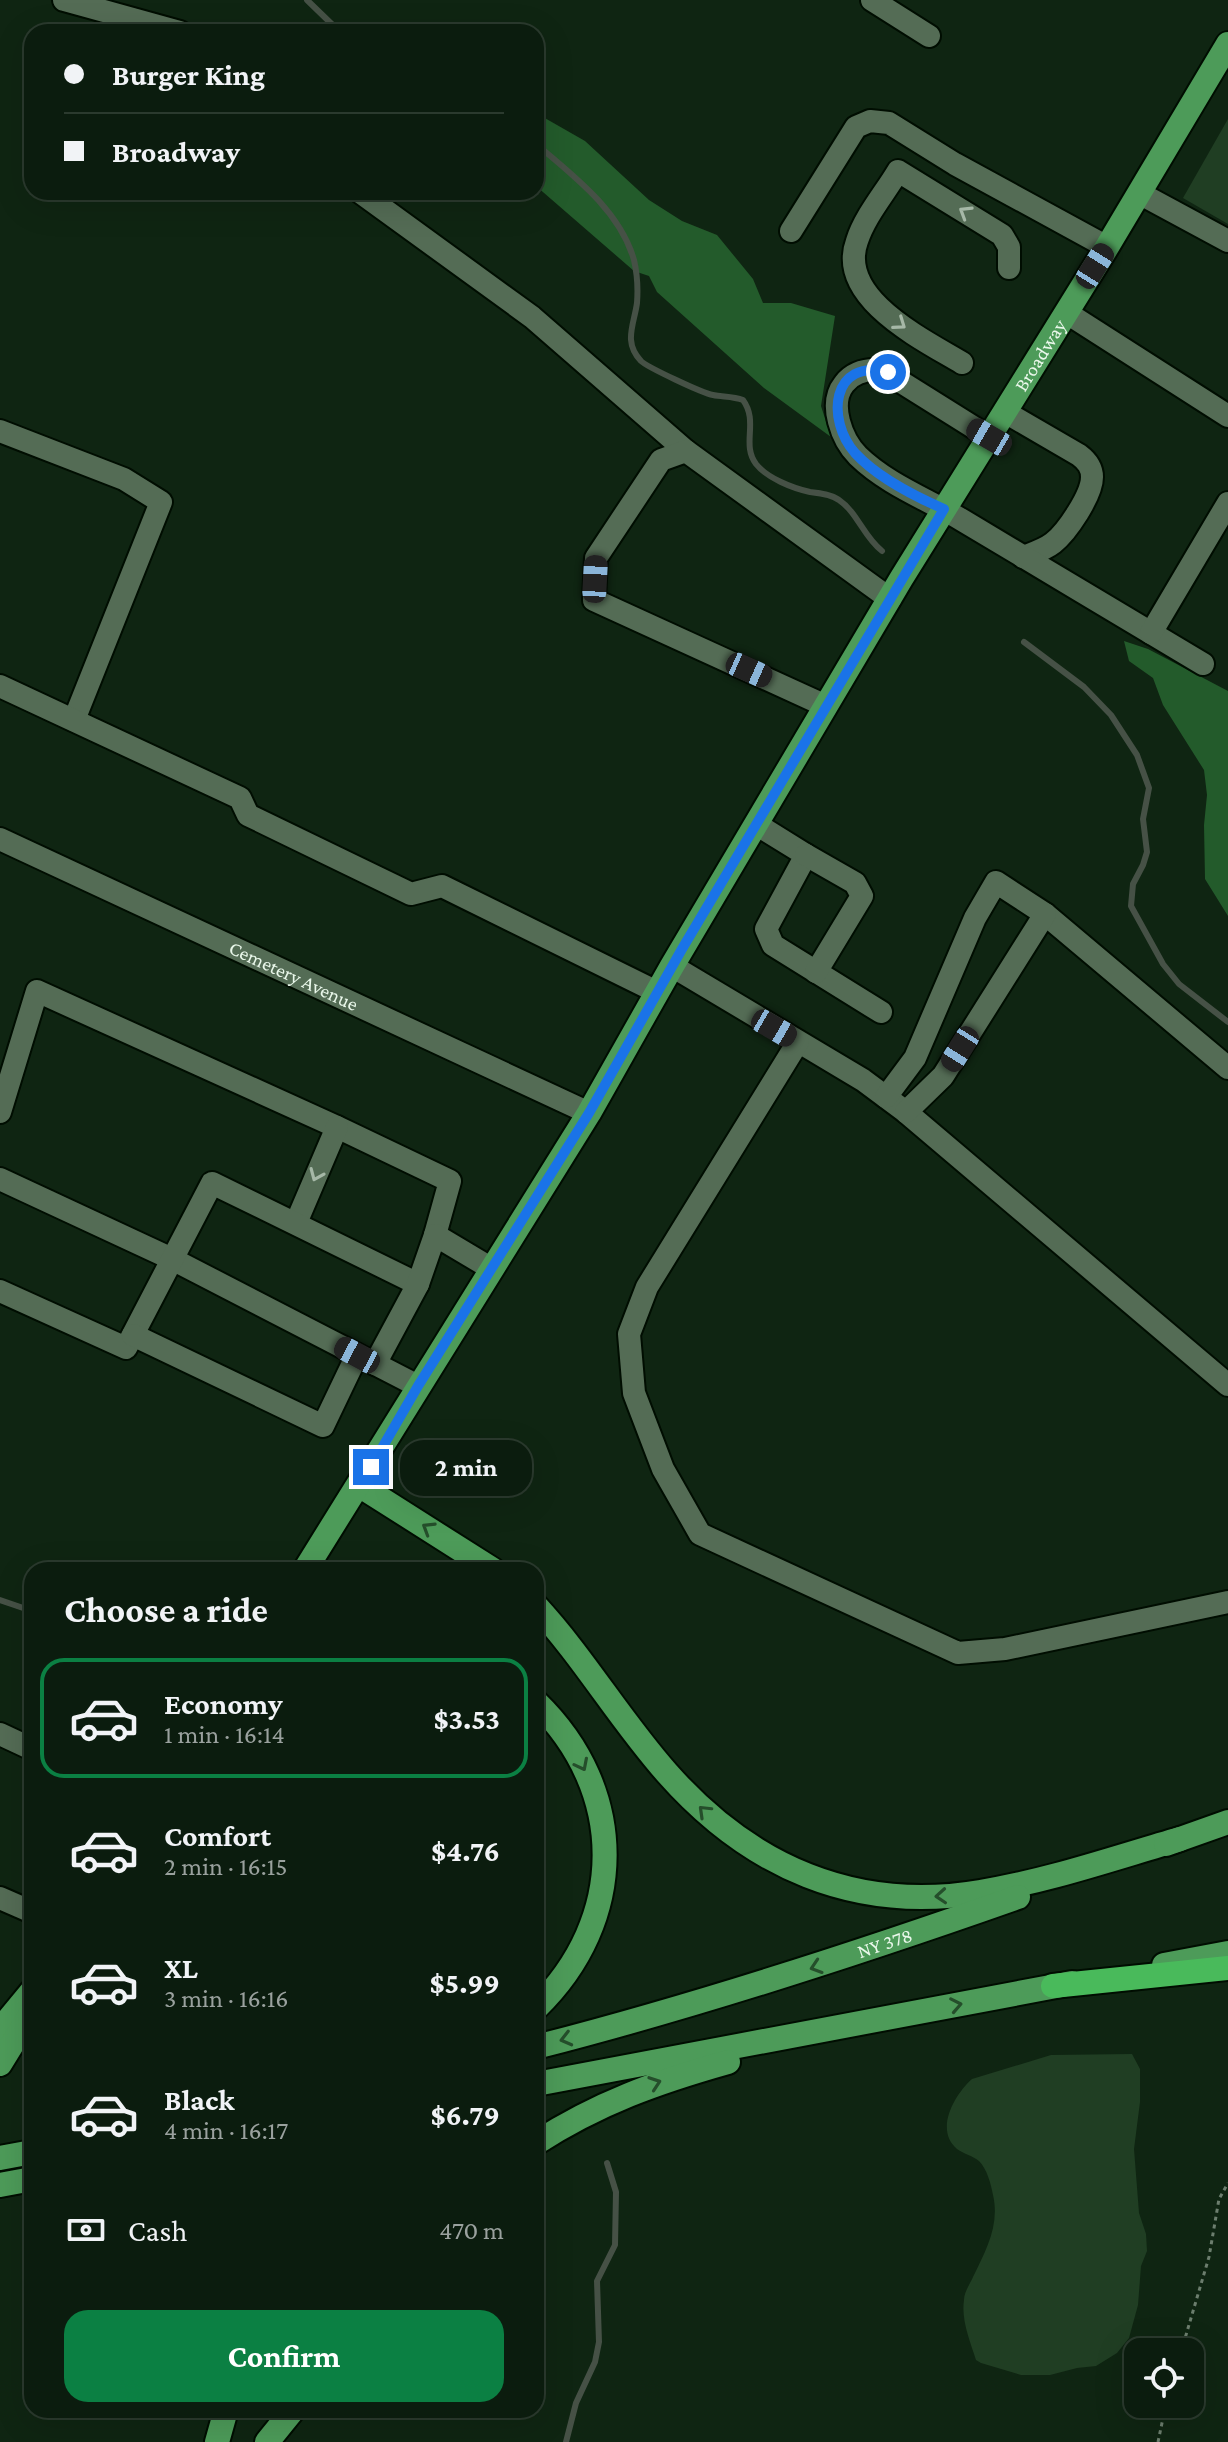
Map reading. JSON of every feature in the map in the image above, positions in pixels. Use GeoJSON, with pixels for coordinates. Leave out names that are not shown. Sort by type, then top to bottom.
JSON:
{"type":"FeatureCollection","features":[{"type":"Feature","properties":{"kind":"highway"},"geometry":{"type":"LineString","coordinates":[[1053,1986],[1228,1968]]}},
{"type":"Feature","properties":{"kind":"main road","name":"Broadway"},"geometry":{"type":"LineString","coordinates":[[310,1562],[589,1113],[826,706],[1228,44]]}},
{"type":"Feature","properties":{"kind":"main road"},"geometry":{"type":"LineString","coordinates":[[359,1485],[480,1562]]}},
{"type":"Feature","properties":{"kind":"main road"},"geometry":{"type":"LineString","coordinates":[[544,1615],[648,1751],[704,1811],[740,1841],[766,1857],[824,1883],[882,1895],[915,1897],[978,1892],[1180,1839]]}},
{"type":"Feature","properties":{"kind":"main road"},"geometry":{"type":"LineString","coordinates":[[544,1711],[557,1725],[587,1772],[602,1819],[605,1845],[601,1899],[593,1925],[568,1972],[544,1999]]}},
{"type":"Feature","properties":{"kind":"main road","name":"NY 378"},"geometry":{"type":"LineString","coordinates":[[544,2045],[680,2008],[881,1946],[1228,1822]]}},
{"type":"Feature","properties":{"kind":"main road"},"geometry":{"type":"LineString","coordinates":[[544,2082],[1228,1953]]}},
{"type":"Feature","properties":{"kind":"main road"},"geometry":{"type":"LineString","coordinates":[[0,2030],[24,2001]]}},
{"type":"Feature","properties":{"kind":"main road"},"geometry":{"type":"LineString","coordinates":[[544,2138],[586,2112],[644,2087],[879,2019]]}},
{"type":"Feature","properties":{"kind":"main road"},"geometry":{"type":"LineString","coordinates":[[0,2064],[24,2025]]}},
{"type":"Feature","properties":{"kind":"main road"},"geometry":{"type":"LineString","coordinates":[[0,2185],[24,2180]]}},
{"type":"Feature","properties":{"kind":"main road"},"geometry":{"type":"LineString","coordinates":[[0,2198],[24,2195]]}},
{"type":"Feature","properties":{"kind":"main road"},"geometry":{"type":"LineString","coordinates":[[217,2442],[224,2418]]}},
{"type":"Feature","properties":{"kind":"main road"},"geometry":{"type":"LineString","coordinates":[[267,2442],[286,2418]]}},
{"type":"Feature","properties":{"kind":"street"},"geometry":{"type":"LineString","coordinates":[[64,0],[151,24]]}},
{"type":"Feature","properties":{"kind":"street"},"geometry":{"type":"LineString","coordinates":[[872,0],[929,36]]}},
{"type":"Feature","properties":{"kind":"street"},"geometry":{"type":"LineString","coordinates":[[791,231],[856,127],[870,121],[889,123],[955,164],[1107,247]]}},
{"type":"Feature","properties":{"kind":"street"},"geometry":{"type":"LineString","coordinates":[[962,363],[902,326],[872,300],[856,268],[854,253],[859,235],[898,171],[1002,235],[1009,247],[1009,268]]}},
{"type":"Feature","properties":{"kind":"street"},"geometry":{"type":"LineString","coordinates":[[1139,193],[1228,241]]}},
{"type":"Feature","properties":{"kind":"street"},"geometry":{"type":"LineString","coordinates":[[371,200],[532,317],[686,451],[890,599]]}},
{"type":"Feature","properties":{"kind":"street"},"geometry":{"type":"LineString","coordinates":[[1067,313],[1228,416]]}},
{"type":"Feature","properties":{"kind":"street"},"geometry":{"type":"LineString","coordinates":[[989,437],[935,406],[888,372],[864,371],[852,376],[841,387],[837,398],[837,411],[845,436],[857,455],[886,478],[944,509],[1203,664]]}},
{"type":"Feature","properties":{"kind":"street"},"geometry":{"type":"LineString","coordinates":[[1005,412],[1079,455],[1088,465],[1092,477],[1089,490],[1064,532],[1046,548],[1023,557]]}},
{"type":"Feature","properties":{"kind":"street"},"geometry":{"type":"LineString","coordinates":[[0,431],[124,479],[161,502],[74,720]]}},
{"type":"Feature","properties":{"kind":"street"},"geometry":{"type":"LineString","coordinates":[[686,451],[661,460],[596,558],[594,600],[826,706]]}},
{"type":"Feature","properties":{"kind":"street"},"geometry":{"type":"LineString","coordinates":[[1151,633],[1227,505]]}},
{"type":"Feature","properties":{"kind":"street"},"geometry":{"type":"LineString","coordinates":[[0,686],[240,798],[248,815],[411,894],[442,886],[657,992]]}},
{"type":"Feature","properties":{"kind":"street"},"geometry":{"type":"LineString","coordinates":[[756,824],[855,883],[862,896],[816,972]]}},
{"type":"Feature","properties":{"kind":"street","name":"Cemetery Avenue"},"geometry":{"type":"LineString","coordinates":[[0,839],[589,1113]]}},
{"type":"Feature","properties":{"kind":"street"},"geometry":{"type":"LineString","coordinates":[[806,855],[766,929],[773,945],[881,1012]]}},
{"type":"Feature","properties":{"kind":"street"},"geometry":{"type":"LineString","coordinates":[[886,1097],[915,1058],[975,918],[996,882],[1045,914],[1228,1068]]}},
{"type":"Feature","properties":{"kind":"street"},"geometry":{"type":"LineString","coordinates":[[906,1112],[943,1076],[1045,914]]}},
{"type":"Feature","properties":{"kind":"street"},"geometry":{"type":"LineString","coordinates":[[672,966],[906,1112],[1228,1385]]}},
{"type":"Feature","properties":{"kind":"street"},"geometry":{"type":"LineString","coordinates":[[0,1112],[37,991],[450,1181],[418,1284],[323,1426],[133,1335]]}},
{"type":"Feature","properties":{"kind":"street"},"geometry":{"type":"LineString","coordinates":[[798,1042],[647,1287],[629,1334],[634,1393],[663,1469],[700,1534],[958,1653],[1005,1649],[1228,1602]]}},
{"type":"Feature","properties":{"kind":"street"},"geometry":{"type":"LineString","coordinates":[[296,1223],[337,1127]]}},
{"type":"Feature","properties":{"kind":"street"},"geometry":{"type":"LineString","coordinates":[[0,1179],[172,1259],[418,1386]]}},
{"type":"Feature","properties":{"kind":"street"},"geometry":{"type":"LineString","coordinates":[[0,1291],[126,1348],[212,1183],[418,1284]]}},
{"type":"Feature","properties":{"kind":"street"},"geometry":{"type":"LineString","coordinates":[[435,1235],[492,1269]]}},
{"type":"Feature","properties":{"kind":"street"},"geometry":{"type":"LineString","coordinates":[[0,1734],[24,1745]]}},
{"type":"Feature","properties":{"kind":"street"},"geometry":{"type":"LineString","coordinates":[[0,1898],[24,1908]]}},
{"type":"Feature","properties":{"kind":"path"},"geometry":{"type":"LineString","coordinates":[[1185,2338],[1202,2286],[1219,2199],[1228,2183]]}},
{"type":"Feature","properties":{"kind":"path"},"geometry":{"type":"LineString","coordinates":[[1158,2442],[1163,2418]]}},
{"type":"Feature","properties":{"kind":"green space"},"geometry":{"type":"Polygon","coordinates":[[[544,118],[585,141],[649,200],[682,221],[717,235],[753,279],[763,303],[791,303],[835,316],[821,406],[831,437],[764,388],[657,292],[649,276],[634,271],[544,193],[544,118]]]}},
{"type":"Feature","properties":{"kind":"green space"},"geometry":{"type":"Polygon","coordinates":[[[1228,119],[1228,224],[1183,198],[1228,119]]]}},
{"type":"Feature","properties":{"kind":"green space"},"geometry":{"type":"Polygon","coordinates":[[[1124,641],[1148,649],[1228,691],[1228,916],[1205,879],[1207,795],[1204,770],[1163,705],[1153,678],[1129,661],[1124,641]]]}},
{"type":"Feature","properties":{"kind":"green space"},"geometry":{"type":"Polygon","coordinates":[[[1132,2054],[1140,2069],[1140,2102],[1134,2149],[1139,2213],[1146,2234],[1147,2251],[1141,2266],[1138,2305],[1129,2338],[1124,2338],[1124,2344],[1117,2353],[1096,2366],[1050,2375],[1021,2375],[976,2360],[967,2330],[964,2315],[966,2291],[990,2237],[995,2206],[982,2164],[957,2149],[950,2141],[947,2122],[959,2094],[972,2079],[1051,2055],[1132,2054]]]}},
{"type":"Feature","properties":{"kind":"waterway"},"geometry":{"type":"LineString","coordinates":[[307,0],[332,24]]}},
{"type":"Feature","properties":{"kind":"waterway"},"geometry":{"type":"LineString","coordinates":[[544,151],[607,210],[627,242],[634,260],[637,287],[631,340],[641,361],[707,393],[743,400],[750,416],[750,449],[756,464],[788,485],[839,500],[882,551]]}},
{"type":"Feature","properties":{"kind":"waterway"},"geometry":{"type":"LineString","coordinates":[[1024,642],[1084,687],[1111,715],[1137,755],[1149,788],[1143,819],[1147,852],[1133,884],[1131,906],[1163,964],[1179,984],[1228,1022]]}},
{"type":"Feature","properties":{"kind":"waterway"},"geometry":{"type":"LineString","coordinates":[[0,1600],[24,1608]]}},
{"type":"Feature","properties":{"kind":"waterway"},"geometry":{"type":"LineString","coordinates":[[566,2442],[576,2403],[595,2362],[599,2342],[597,2281],[615,2245],[616,2192],[607,2163]]}},
{"type":"Feature","properties":{"kind":"route"},"geometry":{"type":"LineString","coordinates":[[371,1467],[418,1386],[589,1113],[682,949],[944,509],[886,478],[857,455],[840,424],[836,404],[846,381],[864,371],[877,369],[888,372]]}}]}
